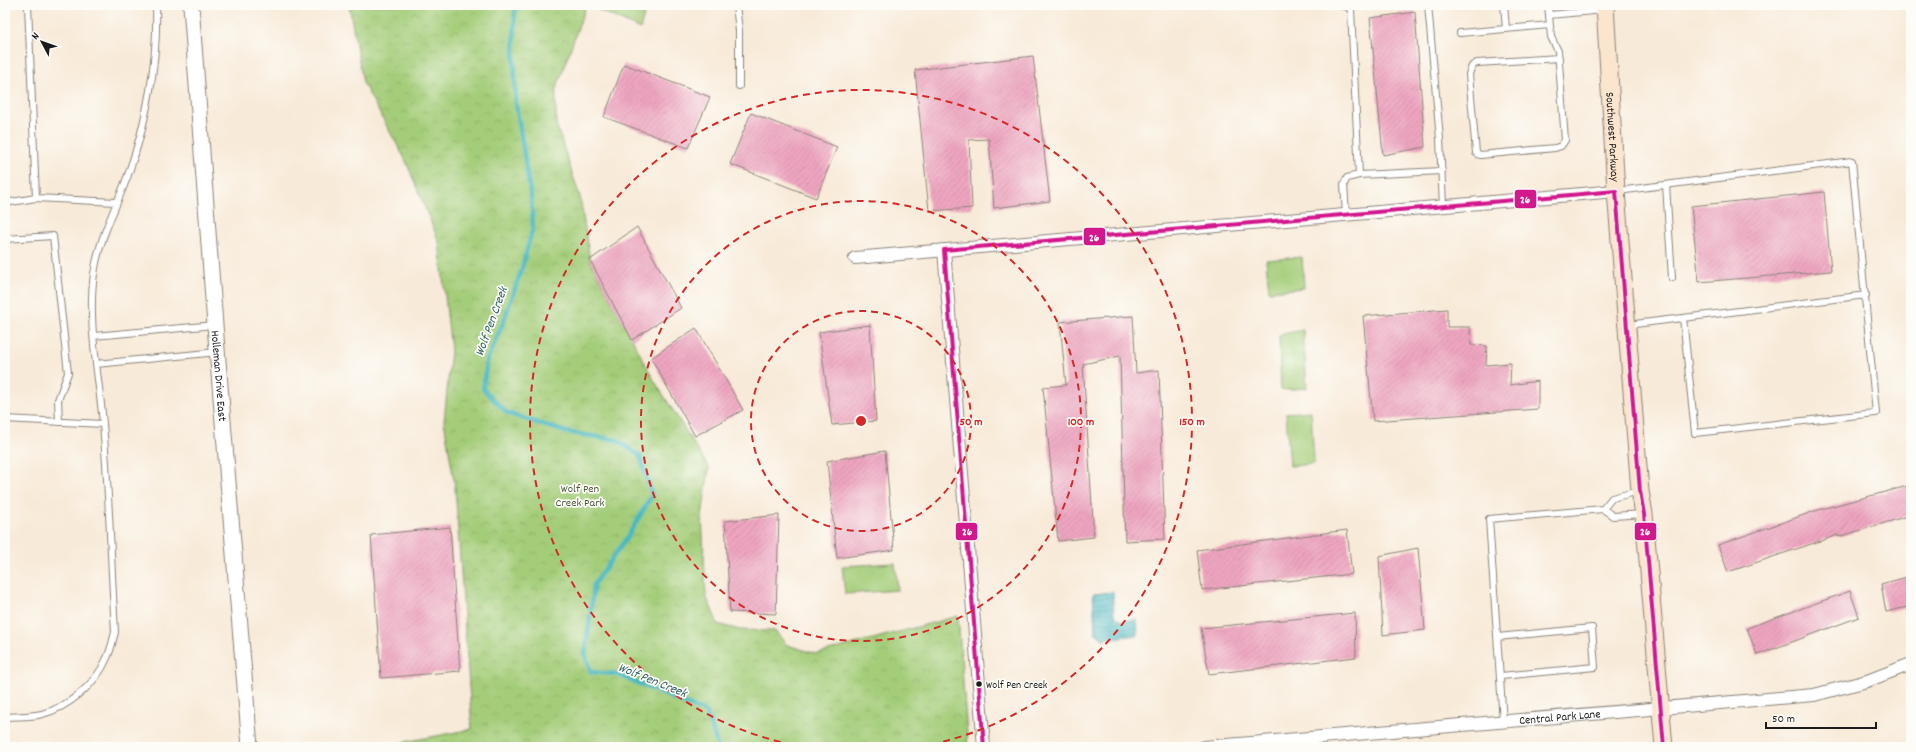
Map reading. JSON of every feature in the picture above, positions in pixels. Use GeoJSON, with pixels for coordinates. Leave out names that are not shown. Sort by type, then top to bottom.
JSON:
{"type":"FeatureCollection","features":[{"type":"Feature","properties":{"kind":"main road","name":"Southwest Parkway"},"geometry":{"type":"LineString","coordinates":[[1605,8],[1616,191],[1640,491],[1644,514],[1664,747]]}},
{"type":"Feature","properties":{"kind":"street","name":"Holleman Drive East"},"geometry":{"type":"LineString","coordinates":[[191,5],[215,325],[250,747]]}},
{"type":"Feature","properties":{"kind":"street"},"geometry":{"type":"LineString","coordinates":[[855,258],[1616,191]]}},
{"type":"Feature","properties":{"kind":"street"},"geometry":{"type":"LineString","coordinates":[[944,250],[984,747]]}},
{"type":"Feature","properties":{"kind":"street","name":"Central Park Lane"},"geometry":{"type":"LineString","coordinates":[[1204,747],[1814,695],[1867,681],[1911,664]]}},
{"type":"Feature","properties":{"kind":"lane"},"geometry":{"type":"LineString","coordinates":[[28,5],[36,198]]}},
{"type":"Feature","properties":{"kind":"lane"},"geometry":{"type":"LineString","coordinates":[[5,717],[41,714],[59,708],[78,695],[96,676],[107,658],[115,632],[103,424],[96,364],[92,294],[94,272],[103,236],[132,163],[147,103],[157,26],[156,5]]}},
{"type":"Feature","properties":{"kind":"lane"},"geometry":{"type":"LineString","coordinates":[[736,5],[739,31],[739,86]]}},
{"type":"Feature","properties":{"kind":"lane"},"geometry":{"type":"LineString","coordinates":[[1339,5],[1346,6],[1351,10],[1359,175]]}},
{"type":"Feature","properties":{"kind":"lane"},"geometry":{"type":"LineString","coordinates":[[1428,5],[1444,206]]}},
{"type":"Feature","properties":{"kind":"lane"},"geometry":{"type":"LineString","coordinates":[[1504,5],[1506,29]]}},
{"type":"Feature","properties":{"kind":"lane"},"geometry":{"type":"LineString","coordinates":[[1548,5],[1551,37],[1558,51],[1559,58],[1565,140],[1561,146],[1555,148],[1480,155],[1476,153],[1469,74],[1472,66],[1477,63],[1559,58]]}},
{"type":"Feature","properties":{"kind":"lane"},"geometry":{"type":"LineString","coordinates":[[1549,15],[1605,8]]}},
{"type":"Feature","properties":{"kind":"lane"},"geometry":{"type":"LineString","coordinates":[[1460,33],[1550,25]]}},
{"type":"Feature","properties":{"kind":"lane"},"geometry":{"type":"LineString","coordinates":[[1616,191],[1852,161],[1876,412],[1695,433],[1683,318]]}},
{"type":"Feature","properties":{"kind":"lane"},"geometry":{"type":"LineString","coordinates":[[1346,215],[1344,184],[1347,178],[1359,175],[1442,171]]}},
{"type":"Feature","properties":{"kind":"lane"},"geometry":{"type":"LineString","coordinates":[[1666,185],[1672,278]]}},
{"type":"Feature","properties":{"kind":"lane"},"geometry":{"type":"LineString","coordinates":[[5,203],[36,198],[116,202]]}},
{"type":"Feature","properties":{"kind":"lane"},"geometry":{"type":"LineString","coordinates":[[5,239],[54,236],[68,373],[58,400],[59,422]]}},
{"type":"Feature","properties":{"kind":"lane"},"geometry":{"type":"LineString","coordinates":[[1627,325],[1866,295]]}},
{"type":"Feature","properties":{"kind":"lane"},"geometry":{"type":"LineString","coordinates":[[94,336],[215,325]]}},
{"type":"Feature","properties":{"kind":"lane"},"geometry":{"type":"LineString","coordinates":[[96,364],[218,352]]}},
{"type":"Feature","properties":{"kind":"lane"},"geometry":{"type":"LineString","coordinates":[[5,419],[103,424]]}},
{"type":"Feature","properties":{"kind":"lane"},"geometry":{"type":"LineString","coordinates":[[1603,509],[1612,498],[1640,491]]}},
{"type":"Feature","properties":{"kind":"lane"},"geometry":{"type":"LineString","coordinates":[[1503,722],[1489,519],[1603,509],[1613,516],[1644,514]]}},
{"type":"Feature","properties":{"kind":"lane"},"geometry":{"type":"LineString","coordinates":[[1497,637],[1592,628],[1595,667],[1500,676]]}},
{"type":"Feature","properties":{"kind":"green space","name":"Wolf Pen Creek Park"},"geometry":{"type":"Polygon","coordinates":[[[349,5],[586,5],[556,90],[556,124],[580,197],[590,260],[654,380],[709,468],[702,516],[706,596],[718,624],[740,630],[775,631],[787,645],[817,654],[958,616],[968,747],[379,747],[472,729],[455,487],[444,421],[451,350],[439,242],[405,159],[363,83],[349,5]]]}},
{"type":"Feature","properties":{"kind":"green space"},"geometry":{"type":"Polygon","coordinates":[[[588,5],[647,5],[640,29],[588,5]]]}},
{"type":"Feature","properties":{"kind":"green space"},"geometry":{"type":"Polygon","coordinates":[[[1302,257],[1304,288],[1269,291],[1266,260],[1302,257]]]}},
{"type":"Feature","properties":{"kind":"green space"},"geometry":{"type":"Polygon","coordinates":[[[1303,330],[1307,388],[1281,390],[1279,335],[1303,330]]]}},
{"type":"Feature","properties":{"kind":"green space"},"geometry":{"type":"Polygon","coordinates":[[[1311,411],[1314,464],[1290,466],[1286,413],[1311,411]]]}},
{"type":"Feature","properties":{"kind":"green space"},"geometry":{"type":"Polygon","coordinates":[[[895,563],[898,590],[845,594],[842,566],[895,563]]]}},
{"type":"Feature","properties":{"kind":"water"},"geometry":{"type":"Polygon","coordinates":[[[1113,592],[1114,615],[1121,621],[1137,619],[1138,635],[1103,639],[1095,632],[1093,594],[1113,592]]]}},
{"type":"Feature","properties":{"kind":"building"},"geometry":{"type":"Polygon","coordinates":[[[1415,12],[1425,147],[1383,155],[1370,18],[1415,12]]]}},
{"type":"Feature","properties":{"kind":"building"},"geometry":{"type":"Polygon","coordinates":[[[1033,56],[1050,201],[994,208],[989,139],[969,140],[972,208],[929,211],[915,70],[1033,56]]]}},
{"type":"Feature","properties":{"kind":"building"},"geometry":{"type":"Polygon","coordinates":[[[624,64],[710,97],[688,148],[604,117],[624,64]]]}},
{"type":"Feature","properties":{"kind":"building"},"geometry":{"type":"Polygon","coordinates":[[[751,113],[837,147],[816,198],[730,164],[751,113]]]}},
{"type":"Feature","properties":{"kind":"building"},"geometry":{"type":"Polygon","coordinates":[[[1824,192],[1831,271],[1699,282],[1691,206],[1824,192]]]}},
{"type":"Feature","properties":{"kind":"building"},"geometry":{"type":"Polygon","coordinates":[[[637,227],[681,308],[632,340],[590,260],[637,227]]]}},
{"type":"Feature","properties":{"kind":"building"},"geometry":{"type":"Polygon","coordinates":[[[1447,309],[1447,327],[1470,327],[1471,345],[1487,346],[1486,365],[1511,363],[1510,385],[1538,381],[1538,409],[1373,421],[1363,316],[1447,309]]]}},
{"type":"Feature","properties":{"kind":"building"},"geometry":{"type":"Polygon","coordinates":[[[1133,316],[1136,373],[1159,370],[1165,539],[1125,541],[1120,356],[1083,364],[1094,537],[1058,541],[1043,387],[1066,385],[1060,322],[1133,316]]]}},
{"type":"Feature","properties":{"kind":"building"},"geometry":{"type":"Polygon","coordinates":[[[870,325],[876,421],[832,425],[819,332],[870,325]]]}},
{"type":"Feature","properties":{"kind":"building"},"geometry":{"type":"Polygon","coordinates":[[[696,328],[743,410],[695,436],[651,358],[696,328]]]}},
{"type":"Feature","properties":{"kind":"building"},"geometry":{"type":"Polygon","coordinates":[[[885,451],[894,550],[837,558],[827,461],[885,451]]]}},
{"type":"Feature","properties":{"kind":"building"},"geometry":{"type":"Polygon","coordinates":[[[1911,485],[1911,515],[1838,537],[1838,535],[1728,572],[1718,545],[1818,510],[1911,485]]]}},
{"type":"Feature","properties":{"kind":"building"},"geometry":{"type":"Polygon","coordinates":[[[779,515],[776,614],[730,612],[725,521],[779,515]]]}},
{"type":"Feature","properties":{"kind":"building"},"geometry":{"type":"Polygon","coordinates":[[[450,527],[460,671],[381,678],[371,535],[450,527]]]}},
{"type":"Feature","properties":{"kind":"building"},"geometry":{"type":"Polygon","coordinates":[[[1347,530],[1352,574],[1202,590],[1197,550],[1347,530]]]}},
{"type":"Feature","properties":{"kind":"building"},"geometry":{"type":"Polygon","coordinates":[[[1418,548],[1425,630],[1383,635],[1379,556],[1418,548]]]}},
{"type":"Feature","properties":{"kind":"building"},"geometry":{"type":"Polygon","coordinates":[[[1911,576],[1911,606],[1886,612],[1881,584],[1911,576]]]}},
{"type":"Feature","properties":{"kind":"building"},"geometry":{"type":"Polygon","coordinates":[[[1850,591],[1859,617],[1757,655],[1747,628],[1850,591]]]}},
{"type":"Feature","properties":{"kind":"building"},"geometry":{"type":"Polygon","coordinates":[[[1355,613],[1356,657],[1209,674],[1201,628],[1355,613]]]}},
{"type":"Feature","properties":{"kind":"waterway","name":"Wolf Pen Creek"},"geometry":{"type":"LineString","coordinates":[[515,5],[514,59],[516,104],[531,198],[533,227],[522,268],[503,323],[487,360],[483,389],[507,413],[566,432],[617,440],[640,456],[652,495],[628,536],[594,584],[585,655],[591,672],[616,674],[707,713],[718,747]]}},
{"type":"Feature","properties":{"kind":"transit line","name":"26"},"geometry":{"type":"LineString","coordinates":[[984,747],[944,250],[1616,191],[1640,491],[1644,514],[1664,747]]}},
{"type":"Feature","properties":{"kind":"place","name":"Wolf Pen Creek"},"geometry":{"type":"Point","coordinates":[979,684]}}]}
